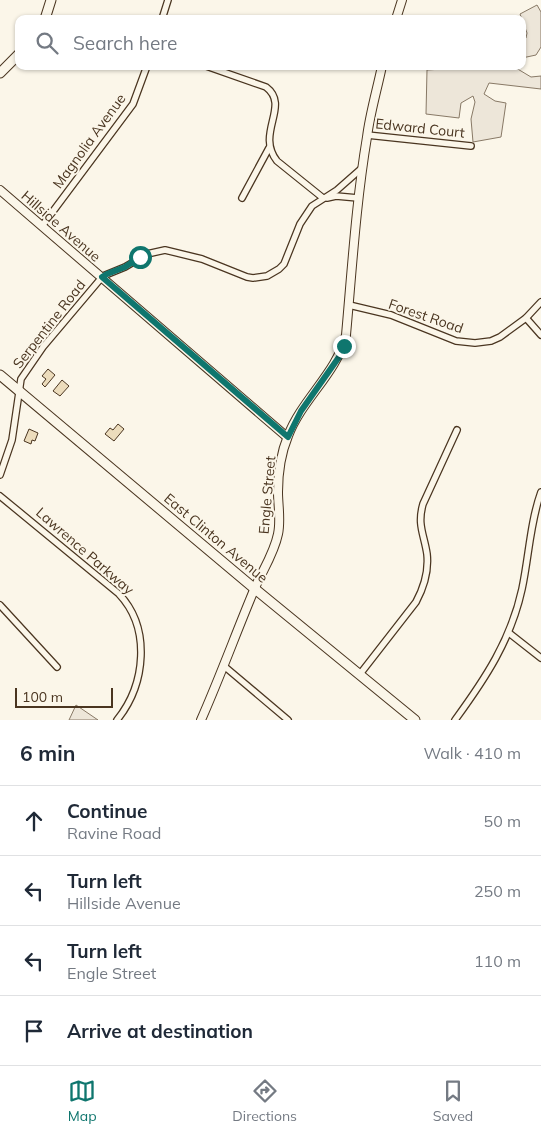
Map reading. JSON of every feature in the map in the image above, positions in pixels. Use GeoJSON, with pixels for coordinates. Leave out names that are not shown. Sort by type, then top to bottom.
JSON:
{"type":"FeatureCollection","features":[{"type":"Feature","properties":{"kind":"main road"},"geometry":{"type":"LineString","coordinates":[[47,15],[51,0]]}},
{"type":"Feature","properties":{"kind":"main road"},"geometry":{"type":"LineString","coordinates":[[0,73],[15,58]]}},
{"type":"Feature","properties":{"kind":"main road","name":"East Clinton Avenue"},"geometry":{"type":"LineString","coordinates":[[0,375],[255,589],[416,720]]}},
{"type":"Feature","properties":{"kind":"street"},"geometry":{"type":"LineString","coordinates":[[163,15],[168,0]]}},
{"type":"Feature","properties":{"kind":"street"},"geometry":{"type":"LineString","coordinates":[[397,15],[402,0]]}},
{"type":"Feature","properties":{"kind":"street","name":"Magnolia Avenue"},"geometry":{"type":"LineString","coordinates":[[42,226],[133,104],[146,70]]}},
{"type":"Feature","properties":{"kind":"street"},"geometry":{"type":"LineString","coordinates":[[217,70],[271,90],[276,106],[269,137],[270,148],[277,161],[323,198]]}},
{"type":"Feature","properties":{"kind":"street","name":"Engle Street"},"geometry":{"type":"LineString","coordinates":[[201,720],[279,531],[278,476],[288,437],[301,411],[339,357],[346,335],[358,198],[367,136],[381,70]]}},
{"type":"Feature","properties":{"kind":"street","name":"Edward Court"},"geometry":{"type":"LineString","coordinates":[[367,136],[471,146]]}},
{"type":"Feature","properties":{"kind":"street"},"geometry":{"type":"LineString","coordinates":[[242,198],[270,148]]}},
{"type":"Feature","properties":{"kind":"street"},"geometry":{"type":"LineString","coordinates":[[102,277],[125,267],[147,254],[165,250],[202,259],[247,277],[267,276],[284,264],[300,224],[312,206],[337,190],[362,168]]}},
{"type":"Feature","properties":{"kind":"street","name":"Hillside Avenue"},"geometry":{"type":"LineString","coordinates":[[0,190],[288,437]]}},
{"type":"Feature","properties":{"kind":"street"},"geometry":{"type":"LineString","coordinates":[[323,198],[333,196],[358,198]]}},
{"type":"Feature","properties":{"kind":"street","name":"Serpentine Road"},"geometry":{"type":"LineString","coordinates":[[0,475],[12,440],[21,378],[102,277]]}},
{"type":"Feature","properties":{"kind":"street","name":"Forest Road"},"geometry":{"type":"LineString","coordinates":[[349,305],[391,315],[466,343],[475,343],[491,341],[500,337],[526,318],[541,302]]}},
{"type":"Feature","properties":{"kind":"street"},"geometry":{"type":"LineString","coordinates":[[526,318],[541,335]]}},
{"type":"Feature","properties":{"kind":"street"},"geometry":{"type":"LineString","coordinates":[[360,674],[421,593],[425,583],[428,562],[421,531],[420,514],[458,430]]}},
{"type":"Feature","properties":{"kind":"street"},"geometry":{"type":"LineString","coordinates":[[454,720],[480,687],[509,633],[522,590],[531,529],[540,495]]}},
{"type":"Feature","properties":{"kind":"street","name":"Lawrence Parkway"},"geometry":{"type":"LineString","coordinates":[[0,496],[118,594],[132,610],[141,643],[140,668],[133,694],[117,720]]}},
{"type":"Feature","properties":{"kind":"street"},"geometry":{"type":"LineString","coordinates":[[0,605],[57,666]]}},
{"type":"Feature","properties":{"kind":"street"},"geometry":{"type":"LineString","coordinates":[[509,633],[541,658]]}},
{"type":"Feature","properties":{"kind":"street"},"geometry":{"type":"LineString","coordinates":[[224,666],[288,720]]}},
{"type":"Feature","properties":{"kind":"shaded area"},"geometry":{"type":"Polygon","coordinates":[[[537,5],[541,12],[541,47],[536,55],[526,57],[526,15],[520,14],[537,5]]]}},
{"type":"Feature","properties":{"kind":"shaded area"},"geometry":{"type":"Polygon","coordinates":[[[427,70],[519,70],[531,77],[541,76],[541,89],[489,83],[484,94],[495,101],[506,103],[501,137],[473,142],[471,119],[475,102],[473,96],[461,103],[459,118],[426,114],[427,70]]]}},
{"type":"Feature","properties":{"kind":"shaded area"},"geometry":{"type":"Polygon","coordinates":[[[76,705],[98,720],[69,720],[76,705]]]}},
{"type":"Feature","properties":{"kind":"building"},"geometry":{"type":"Polygon","coordinates":[[[48,369],[55,375],[45,387],[42,384],[46,379],[42,376],[48,369]]]}},
{"type":"Feature","properties":{"kind":"building"},"geometry":{"type":"Polygon","coordinates":[[[62,380],[69,386],[60,396],[53,391],[62,380]]]}},
{"type":"Feature","properties":{"kind":"building"},"geometry":{"type":"Polygon","coordinates":[[[118,424],[124,429],[114,441],[105,434],[110,428],[113,430],[118,424]]]}},
{"type":"Feature","properties":{"kind":"building"},"geometry":{"type":"Polygon","coordinates":[[[29,429],[38,433],[35,441],[32,440],[31,444],[24,441],[29,429]]]}},
{"type":"Feature","properties":{"kind":"route"},"geometry":{"type":"LineString","coordinates":[[140,257],[125,267],[102,277],[288,437],[294,422],[314,390],[339,357],[344,346]]}}]}
